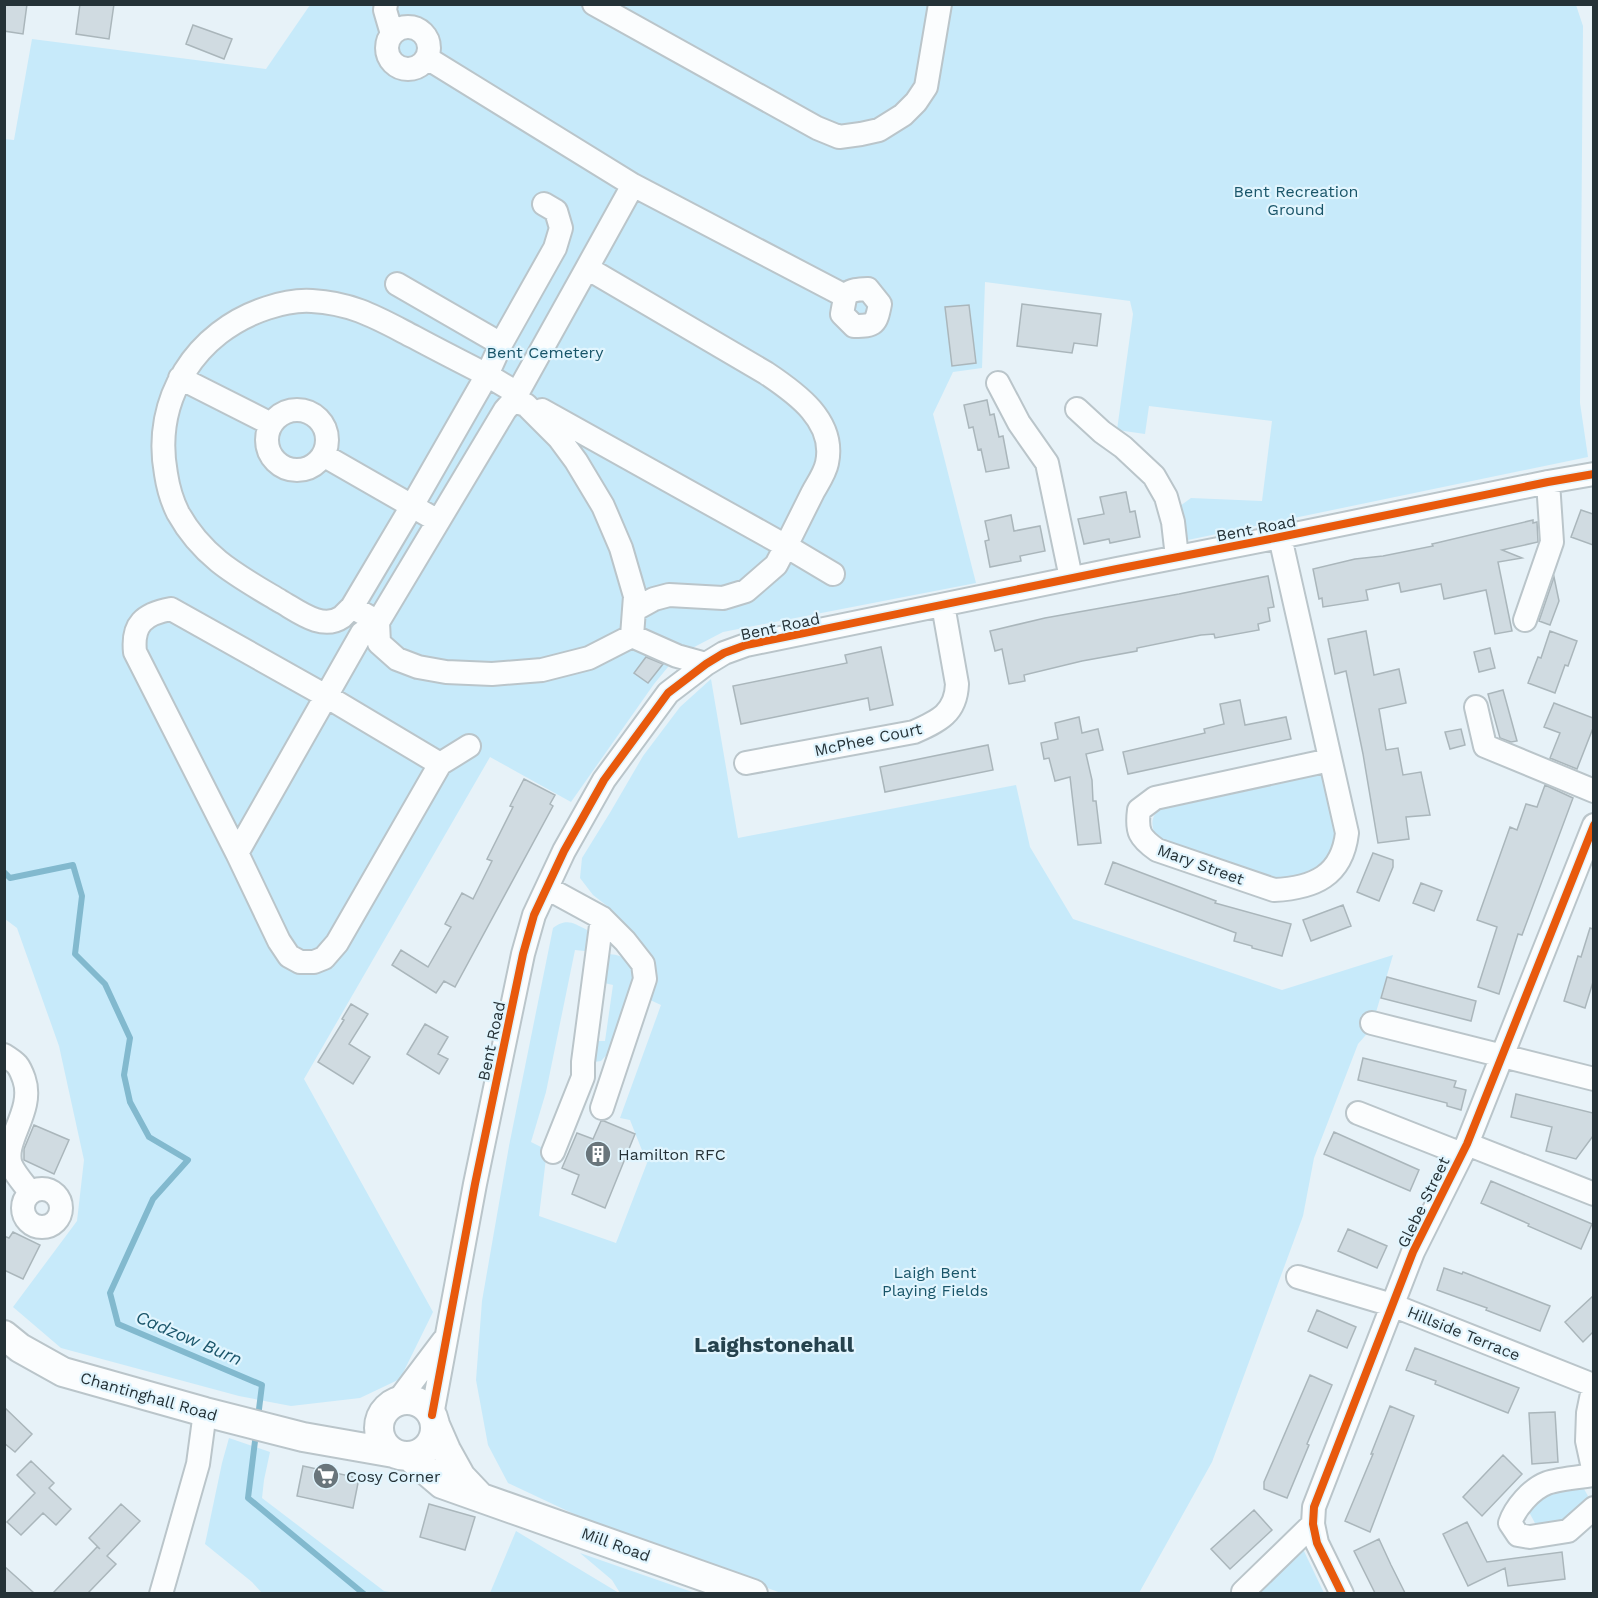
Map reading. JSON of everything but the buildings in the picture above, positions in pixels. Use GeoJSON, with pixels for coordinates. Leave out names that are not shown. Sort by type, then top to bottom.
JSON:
{"type":"FeatureCollection","features":[{"type":"Feature","properties":{"kind":"main road","name":"Chantinghall Road"},"geometry":{"type":"LineString","coordinates":[[4,1335],[20,1348],[63,1372],[303,1437],[401,1455]]}},
{"type":"Feature","properties":{"kind":"main road"},"geometry":{"type":"LineString","coordinates":[[406,1400],[417,1402],[425,1407],[433,1420],[435,1434],[426,1449],[418,1454],[401,1455],[384,1444],[379,1432],[389,1410],[406,1400]]}},
{"type":"Feature","properties":{"kind":"main road","name":"Chantinghall Road"},"geometry":{"type":"LineString","coordinates":[[303,1437],[341,1435],[389,1410]]}},
{"type":"Feature","properties":{"kind":"main road","name":"Mill Road"},"geometry":{"type":"LineString","coordinates":[[433,1420],[461,1477],[479,1496]]}},
{"type":"Feature","properties":{"kind":"main road","name":"Mill Road"},"geometry":{"type":"LineString","coordinates":[[401,1455],[442,1484],[753,1593]]}},
{"type":"Feature","properties":{"kind":"street"},"geometry":{"type":"LineString","coordinates":[[386,4],[392,34]]}},
{"type":"Feature","properties":{"kind":"street"},"geometry":{"type":"LineString","coordinates":[[594,4],[817,128],[839,137],[879,130],[903,116],[916,102],[926,87],[940,4]]}},
{"type":"Feature","properties":{"kind":"street"},"geometry":{"type":"LineString","coordinates":[[411,27],[420,31],[427,39],[429,54],[427,58],[415,69],[402,69],[393,64],[386,50],[392,34],[401,28],[411,27]]}},
{"type":"Feature","properties":{"kind":"street"},"geometry":{"type":"LineString","coordinates":[[427,58],[633,185],[845,296]]}},
{"type":"Feature","properties":{"kind":"street"},"geometry":{"type":"LineString","coordinates":[[237,853],[362,633],[378,622],[505,410],[519,400],[633,185]]}},
{"type":"Feature","properties":{"kind":"street"},"geometry":{"type":"LineString","coordinates":[[544,204],[556,211],[561,228],[555,248],[501,344],[487,375],[412,506],[352,607],[341,618],[322,622],[304,615],[239,577],[209,555],[191,534],[177,511],[168,487],[163,460],[164,431],[171,399],[180,378],[198,352],[224,328],[249,314],[282,303],[310,301],[338,303],[363,311],[487,375],[519,400],[559,438],[603,506],[621,548],[635,596],[632,636]]}},
{"type":"Feature","properties":{"kind":"street"},"geometry":{"type":"LineString","coordinates":[[587,268],[793,391],[820,422],[828,442],[827,463],[776,565],[746,591],[723,598],[669,595],[654,599],[634,610]]}},
{"type":"Feature","properties":{"kind":"street"},"geometry":{"type":"LineString","coordinates":[[397,284],[501,344]]}},
{"type":"Feature","properties":{"kind":"street"},"geometry":{"type":"LineString","coordinates":[[180,378],[271,424]]}},
{"type":"Feature","properties":{"kind":"street"},"geometry":{"type":"LineString","coordinates":[[998,382],[1019,423],[1047,463],[1071,578]]}},
{"type":"Feature","properties":{"kind":"street"},"geometry":{"type":"LineString","coordinates":[[519,400],[530,404],[833,574]]}},
{"type":"Feature","properties":{"kind":"street"},"geometry":{"type":"LineString","coordinates":[[293,410],[306,411],[318,418],[326,429],[327,442],[324,455],[314,465],[302,470],[288,469],[276,462],[269,451],[267,437],[271,424],[280,414],[293,410]]}},
{"type":"Feature","properties":{"kind":"street"},"geometry":{"type":"LineString","coordinates":[[1077,410],[1123,447],[1144,454],[1154,476],[1165,486],[1173,522],[1177,557]]}},
{"type":"Feature","properties":{"kind":"street"},"geometry":{"type":"LineString","coordinates":[[324,455],[438,521]]}},
{"type":"Feature","properties":{"kind":"street","name":"Bent Road"},"geometry":{"type":"LineString","coordinates":[[433,1420],[475,1184],[534,915],[564,851],[604,780],[668,693],[706,664],[724,653],[746,645],[1593,474]]}},
{"type":"Feature","properties":{"kind":"street"},"geometry":{"type":"LineString","coordinates":[[1525,620],[1552,542],[1548,482]]}},
{"type":"Feature","properties":{"kind":"street","name":"Mary Street"},"geometry":{"type":"LineString","coordinates":[[1280,537],[1347,833],[1345,848],[1339,861],[1325,876],[1311,884],[1295,889],[1274,890],[1157,850],[1144,840],[1137,824],[1139,810],[1155,798],[1330,760]]}},
{"type":"Feature","properties":{"kind":"street","name":"McPhee Court"},"geometry":{"type":"LineString","coordinates":[[746,763],[914,732],[942,718],[951,708],[956,696],[957,684],[943,605]]}},
{"type":"Feature","properties":{"kind":"street"},"geometry":{"type":"LineString","coordinates":[[352,607],[378,622]]}},
{"type":"Feature","properties":{"kind":"street"},"geometry":{"type":"LineString","coordinates":[[440,764],[326,696],[171,609],[155,612],[145,618],[136,630],[135,652],[279,941],[289,956],[300,962],[314,962],[324,958],[337,943],[440,764],[469,746]]}},
{"type":"Feature","properties":{"kind":"street"},"geometry":{"type":"LineString","coordinates":[[378,622],[379,643],[397,659],[418,667],[446,672],[492,674],[542,670],[589,658],[632,636]]}},
{"type":"Feature","properties":{"kind":"street"},"geometry":{"type":"LineString","coordinates":[[632,636],[677,656],[706,664]]}},
{"type":"Feature","properties":{"kind":"street"},"geometry":{"type":"LineString","coordinates":[[1476,707],[1485,746],[1593,791]]}},
{"type":"Feature","properties":{"kind":"street","name":"Glebe Street"},"geometry":{"type":"LineString","coordinates":[[1342,1593],[1317,1543],[1314,1507],[1413,1252],[1464,1149],[1593,825]]}},
{"type":"Feature","properties":{"kind":"street"},"geometry":{"type":"LineString","coordinates":[[547,888],[602,918],[625,941],[643,964],[645,979],[602,1108]]}},
{"type":"Feature","properties":{"kind":"street"},"geometry":{"type":"LineString","coordinates":[[553,1152],[583,1077],[602,918]]}},
{"type":"Feature","properties":{"kind":"street"},"geometry":{"type":"LineString","coordinates":[[1372,1023],[1593,1079]]}},
{"type":"Feature","properties":{"kind":"street"},"geometry":{"type":"LineString","coordinates":[[4,1055],[19,1064],[28,1090],[24,1110],[9,1152],[11,1166],[30,1192]]}},
{"type":"Feature","properties":{"kind":"street"},"geometry":{"type":"LineString","coordinates":[[1358,1113],[1593,1194]]}},
{"type":"Feature","properties":{"kind":"street","name":"Hillside Terrace"},"geometry":{"type":"LineString","coordinates":[[1298,1277],[1392,1305],[1593,1385]]}},
{"type":"Feature","properties":{"kind":"street","name":"Bent Road"},"geometry":{"type":"LineString","coordinates":[[389,1410],[446,1337]]}},
{"type":"Feature","properties":{"kind":"street"},"geometry":{"type":"LineString","coordinates":[[1593,1385],[1588,1413],[1587,1441],[1593,1474],[1547,1483],[1531,1494],[1514,1513],[1510,1524],[1518,1535],[1530,1537],[1568,1531],[1593,1508]]}},
{"type":"Feature","properties":{"kind":"street"},"geometry":{"type":"LineString","coordinates":[[161,1593],[198,1464],[206,1412]]}},
{"type":"Feature","properties":{"kind":"street"},"geometry":{"type":"LineString","coordinates":[[1243,1593],[1314,1524]]}},
{"type":"Feature","properties":{"kind":"green space"},"geometry":{"type":"Polygon","coordinates":[[[310,5],[1576,5],[1583,26],[1580,403],[1588,457],[1183,541],[1180,506],[1191,498],[1262,501],[1272,421],[1149,406],[1145,434],[1117,430],[1133,314],[1130,301],[985,282],[982,368],[953,372],[933,414],[976,583],[723,632],[677,656],[654,684],[571,802],[490,757],[304,1079],[433,1312],[400,1379],[360,1398],[291,1406],[239,1396],[61,1348],[13,1307],[77,1221],[84,1160],[59,1046],[17,928],[5,919],[4,139],[14,140],[32,39],[266,69],[310,5]]]}},
{"type":"Feature","properties":{"kind":"green space","name":"Laigh Bent Playing Fields"},"geometry":{"type":"Polygon","coordinates":[[[711,679],[738,838],[1016,785],[1030,847],[1073,919],[1282,990],[1393,955],[1371,1029],[1358,1044],[1314,1158],[1303,1216],[1212,1462],[1139,1593],[781,1593],[608,1530],[508,1483],[488,1445],[476,1380],[482,1301],[509,1146],[553,928],[566,922],[587,930],[594,952],[575,950],[546,1092],[531,1142],[547,1150],[539,1216],[616,1243],[647,1163],[630,1120],[620,1118],[661,1005],[648,999],[650,957],[611,909],[593,895],[580,878],[582,858],[643,756],[680,707],[711,679]]]}},
{"type":"Feature","properties":{"kind":"green space"},"geometry":{"type":"Polygon","coordinates":[[[1318,773],[1324,777],[1338,828],[1332,855],[1315,873],[1280,882],[1158,841],[1153,830],[1152,821],[1156,813],[1165,805],[1318,773]]]}},
{"type":"Feature","properties":{"kind":"green space"},"geometry":{"type":"Polygon","coordinates":[[[605,954],[624,958],[636,971],[612,1049],[601,1061],[594,1062],[591,1041],[605,1041],[613,985],[600,982],[605,954]]]}},
{"type":"Feature","properties":{"kind":"green space"},"geometry":{"type":"Polygon","coordinates":[[[229,1438],[270,1452],[262,1498],[384,1591],[396,1593],[262,1593],[252,1582],[205,1544],[229,1438]]]}},
{"type":"Feature","properties":{"kind":"green space"},"geometry":{"type":"Polygon","coordinates":[[[1584,1489],[1588,1496],[1561,1523],[1537,1527],[1528,1510],[1541,1497],[1551,1492],[1584,1489]]]}},
{"type":"Feature","properties":{"kind":"green space"},"geometry":{"type":"Polygon","coordinates":[[[516,1531],[619,1593],[490,1593],[516,1531]]]}},
{"type":"Feature","properties":{"kind":"green space"},"geometry":{"type":"Polygon","coordinates":[[[1303,1549],[1324,1593],[1256,1594],[1303,1549]]]}},
{"type":"Feature","properties":{"kind":"green space"},"geometry":{"type":"Polygon","coordinates":[[[580,1553],[695,1593],[620,1593],[612,1580],[580,1553]]]}},
{"type":"Feature","properties":{"kind":"waterway","name":"Cadzow Burn"},"geometry":{"type":"LineString","coordinates":[[4,872],[10,878],[73,865],[82,896],[75,954],[105,984],[130,1038],[124,1075],[130,1102],[149,1137],[188,1160],[153,1199],[110,1293],[118,1324],[262,1385],[258,1417]]}},
{"type":"Feature","properties":{"kind":"waterway","name":"Cadzow Burn"},"geometry":{"type":"LineString","coordinates":[[256,1433],[248,1498],[364,1594]]}},
{"type":"Feature","properties":{"kind":"cycle path"},"geometry":{"type":"LineString","coordinates":[[432,1415],[475,1184],[523,954],[534,915],[564,851],[604,780],[668,693],[706,664],[724,653],[746,645],[1594,474]]}},
{"type":"Feature","properties":{"kind":"cycle path"},"geometry":{"type":"LineString","coordinates":[[1342,1594],[1317,1543],[1313,1524],[1314,1507],[1413,1252],[1467,1144],[1594,825]]}},
{"type":"Feature","properties":{"kind":"place","name":"Hamilton RFC"},"geometry":{"type":"Point","coordinates":[598,1154]}},
{"type":"Feature","properties":{"kind":"place","name":"Cosy Corner"},"geometry":{"type":"Point","coordinates":[326,1476]}},
{"type":"Feature","properties":{"kind":"district","name":"Laighstonehall"},"geometry":{"type":"Point","coordinates":[774,1344]}},
{"type":"Feature","properties":{"kind":"park label","name":"Bent Recreation Ground"},"geometry":{"type":"Point","coordinates":[1296,200]}},
{"type":"Feature","properties":{"kind":"park label","name":"Bent Cemetery"},"geometry":{"type":"Point","coordinates":[545,352]}}]}
